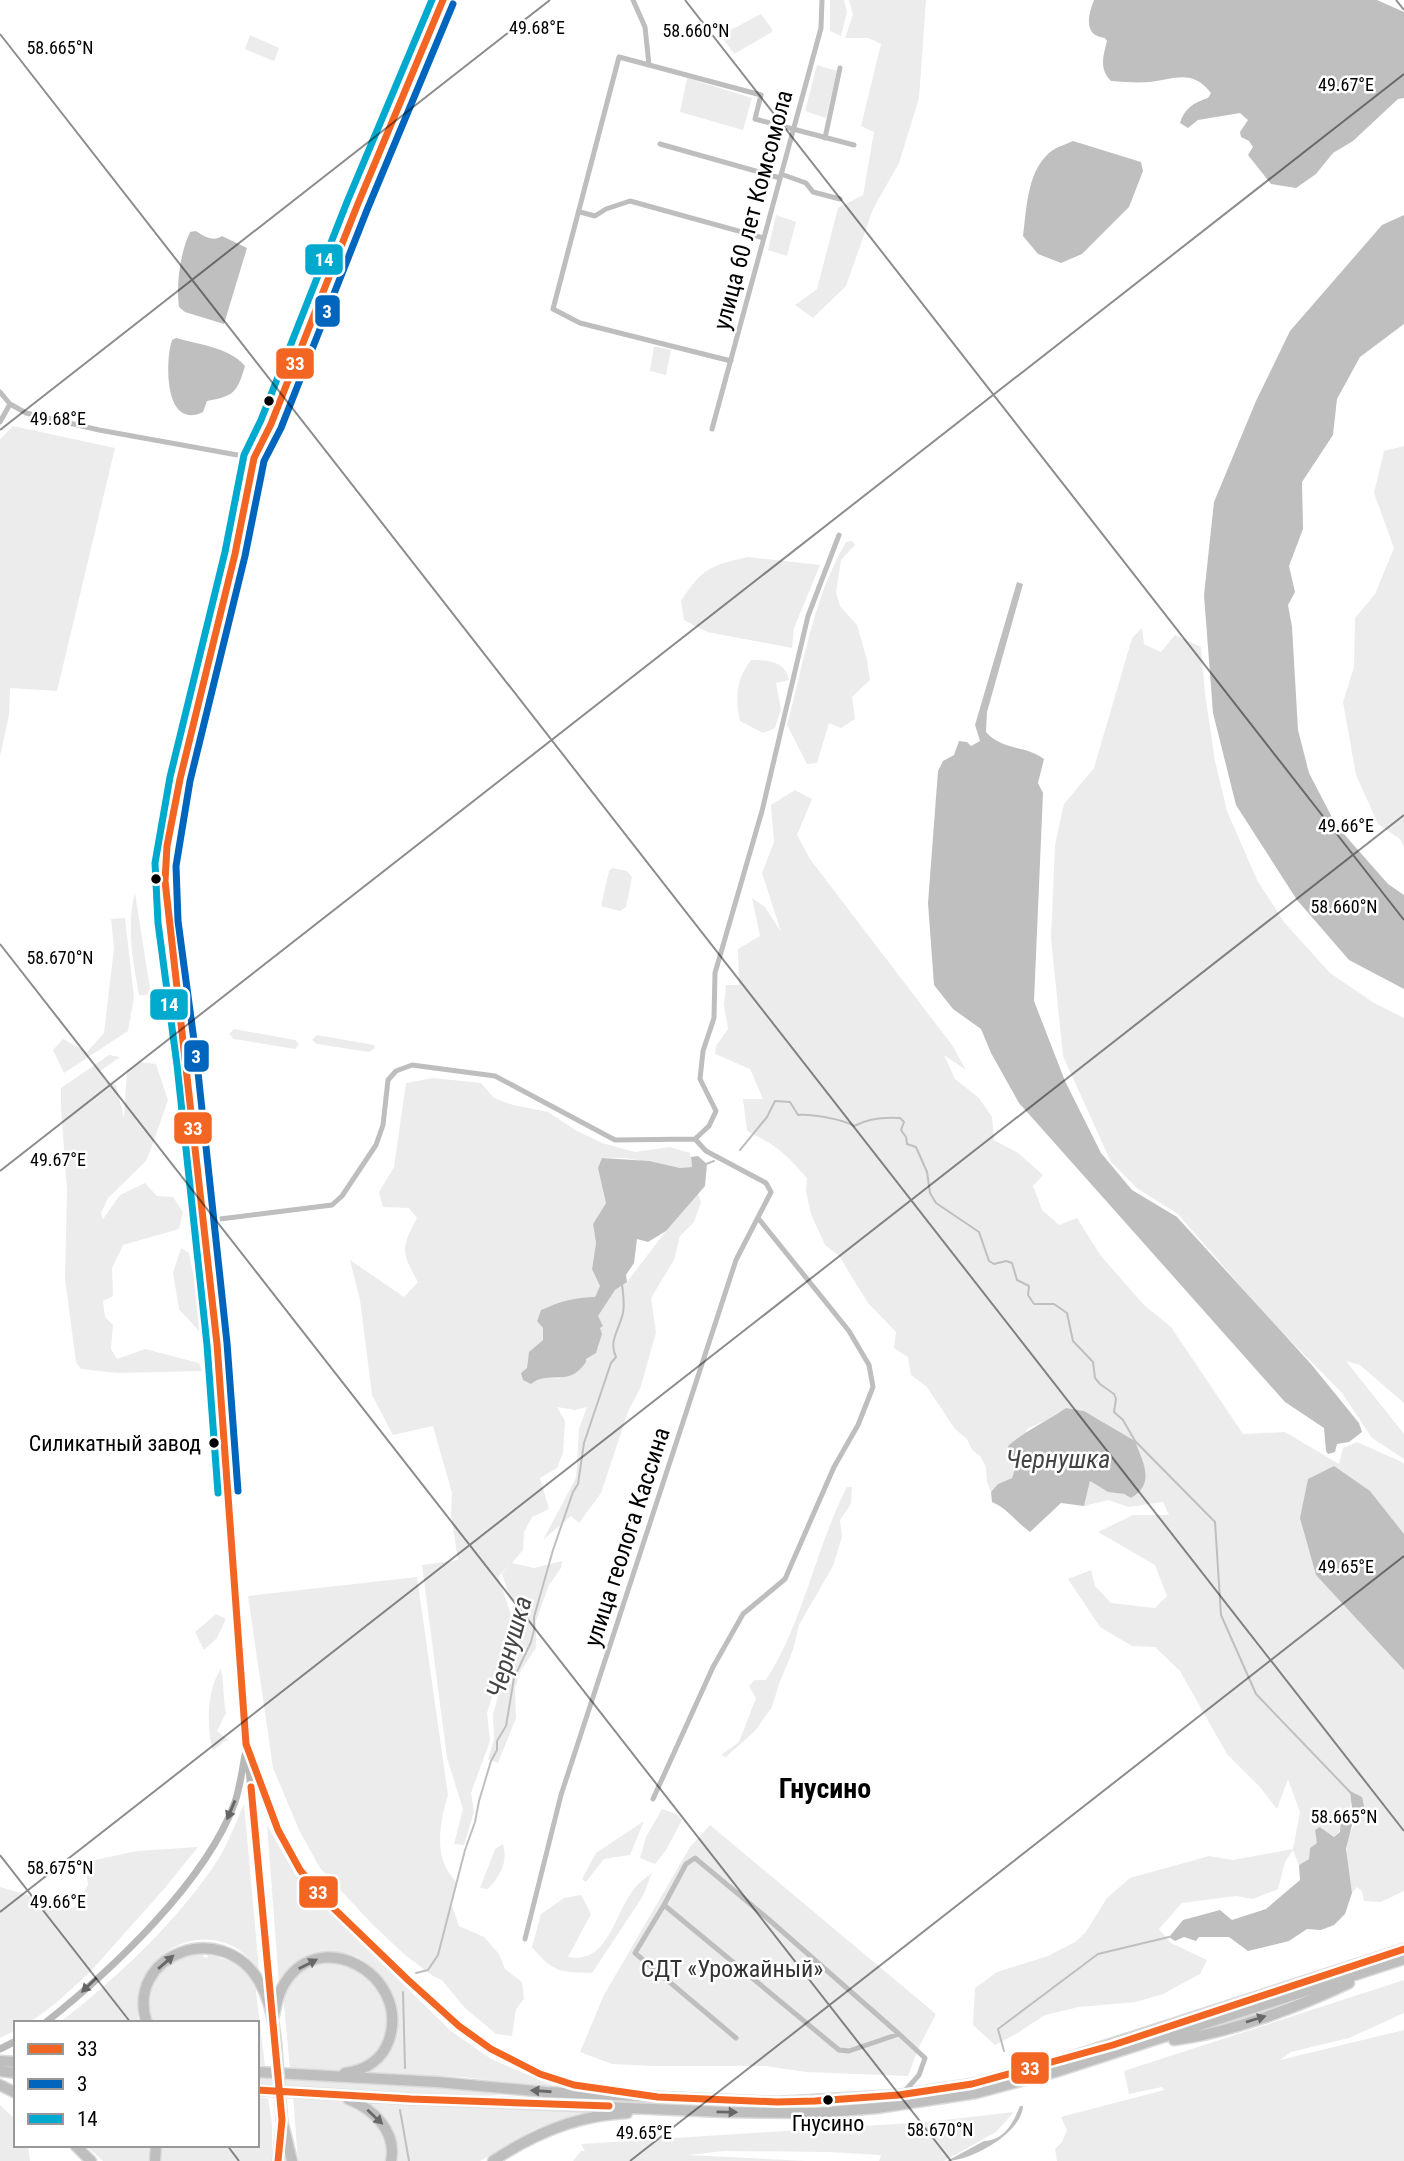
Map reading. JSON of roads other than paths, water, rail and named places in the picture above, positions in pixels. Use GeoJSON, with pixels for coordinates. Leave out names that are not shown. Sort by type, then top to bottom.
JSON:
{"type":"FeatureCollection","features":[{"type":"Feature","properties":{"kind":"highway"},"geometry":{"type":"LineString","coordinates":[[146,2021],[145,1992],[157,1969],[173,1955],[200,1947],[228,1953],[247,1966],[264,1989],[273,2018],[286,2161]]}},
{"type":"Feature","properties":{"kind":"highway"},"geometry":{"type":"LineString","coordinates":[[259,2072],[437,2082],[546,2092],[777,2102],[899,2095],[972,2084],[1042,2066],[1404,1949]]}},
{"type":"Feature","properties":{"kind":"highway"},"geometry":{"type":"LineString","coordinates":[[273,2018],[278,1997],[286,1981],[316,1959],[341,1957],[371,1973],[391,2007],[393,2021],[386,2048],[379,2058],[365,2068],[356,2072],[326,2076]]}},
{"type":"Feature","properties":{"kind":"highway"},"geometry":{"type":"LineString","coordinates":[[259,2090],[659,2110],[816,2113],[926,2102],[1013,2084],[1142,2045],[1404,1959]]}},
{"type":"Feature","properties":{"kind":"highway"},"geometry":{"type":"LineString","coordinates":[[331,2095],[355,2102],[377,2117],[390,2136],[391,2161]]}},
{"type":"Feature","properties":{"kind":"highway"},"geometry":{"type":"LineString","coordinates":[[493,2161],[525,2141],[568,2124],[613,2113],[659,2110]]}},
{"type":"Feature","properties":{"kind":"highway"},"geometry":{"type":"LineString","coordinates":[[278,2161],[282,2120]]}},
{"type":"Feature","properties":{"kind":"highway"},"geometry":{"type":"LineString","coordinates":[[282,2120],[292,2161]]}},
{"type":"Feature","properties":{"kind":"highway"},"geometry":{"type":"LineString","coordinates":[[77,2147],[91,2161]]}},
{"type":"Feature","properties":{"kind":"main road"},"geometry":{"type":"LineString","coordinates":[[273,2018],[246,1744],[217,1344],[187,1063],[167,915],[165,865],[180,779],[235,554],[254,458],[271,424],[357,205],[443,0]]}},
{"type":"Feature","properties":{"kind":"main road"},"geometry":{"type":"LineString","coordinates":[[48,2021],[76,1998],[139,1936],[205,1861],[235,1802],[246,1744]]}},
{"type":"Feature","properties":{"kind":"main road"},"geometry":{"type":"LineString","coordinates":[[246,1744],[283,1841],[306,1878],[370,1944],[449,2018],[491,2049],[549,2077],[584,2088],[658,2097]]}},
{"type":"Feature","properties":{"kind":"street"},"geometry":{"type":"LineString","coordinates":[[633,0],[645,27],[649,65]]}},
{"type":"Feature","properties":{"kind":"street","name":"улица 60 лет Комсомола"},"geometry":{"type":"LineString","coordinates":[[712,429],[821,28],[822,0]]}},
{"type":"Feature","properties":{"kind":"street"},"geometry":{"type":"LineString","coordinates":[[731,361],[580,323],[553,309],[619,57],[761,95],[755,119],[854,145]]}},
{"type":"Feature","properties":{"kind":"street"},"geometry":{"type":"LineString","coordinates":[[825,138],[840,68]]}},
{"type":"Feature","properties":{"kind":"street"},"geometry":{"type":"LineString","coordinates":[[660,144],[806,183],[813,192],[840,199]]}},
{"type":"Feature","properties":{"kind":"street"},"geometry":{"type":"LineString","coordinates":[[580,212],[595,216],[606,209],[630,201],[764,238]]}},
{"type":"Feature","properties":{"kind":"street"},"geometry":{"type":"LineString","coordinates":[[580,323],[582,315]]}},
{"type":"Feature","properties":{"kind":"street"},"geometry":{"type":"LineString","coordinates":[[0,392],[10,404],[26,413],[99,430],[254,458]]}},
{"type":"Feature","properties":{"kind":"street"},"geometry":{"type":"LineString","coordinates":[[0,422],[10,404]]}},
{"type":"Feature","properties":{"kind":"street"},"geometry":{"type":"LineString","coordinates":[[204,1221],[332,1205],[342,1196],[376,1145],[383,1125],[388,1080],[396,1071],[412,1065],[495,1076],[615,1140],[695,1139],[709,1126],[716,1111],[700,1079],[703,1051],[714,1018],[715,973],[762,811],[808,616],[838,535]]}},
{"type":"Feature","properties":{"kind":"street","name":"улица геолога Кассина"},"geometry":{"type":"LineString","coordinates":[[525,1939],[561,1795],[736,1260],[771,1192],[766,1183],[706,1151],[695,1139]]}},
{"type":"Feature","properties":{"kind":"street"},"geometry":{"type":"LineString","coordinates":[[653,1800],[725,1646],[743,1614],[786,1579],[834,1467],[848,1444],[873,1387],[869,1365],[849,1331],[758,1218]]}},
{"type":"Feature","properties":{"kind":"street"},"geometry":{"type":"LineString","coordinates":[[736,2038],[635,1953],[686,1864],[695,1858],[925,2057],[913,2084],[899,2095]]}},
{"type":"Feature","properties":{"kind":"street"},"geometry":{"type":"LineString","coordinates":[[664,1905],[839,2050],[849,2052],[899,2034]]}},
{"type":"Feature","properties":{"kind":"water"},"geometry":{"type":"Polygon","coordinates":[[[1094,0],[1377,0],[1404,12],[1404,98],[1398,99],[1353,141],[1333,153],[1316,174],[1296,188],[1271,184],[1248,155],[1253,147],[1241,137],[1240,132],[1248,120],[1240,113],[1198,120],[1188,128],[1180,123],[1190,107],[1208,98],[1211,93],[1197,81],[1183,77],[1145,82],[1111,81],[1103,67],[1107,41],[1090,29],[1090,12],[1094,0]]]}},
{"type":"Feature","properties":{"kind":"water"},"geometry":{"type":"Polygon","coordinates":[[[1073,141],[1141,162],[1143,171],[1129,207],[1082,254],[1061,263],[1038,254],[1023,236],[1027,201],[1038,167],[1053,150],[1073,141]]]}},
{"type":"Feature","properties":{"kind":"water"},"geometry":{"type":"Polygon","coordinates":[[[1404,215],[1404,324],[1360,357],[1337,399],[1333,435],[1302,482],[1303,529],[1289,566],[1295,592],[1288,605],[1292,627],[1298,730],[1309,773],[1336,825],[1388,884],[1404,895],[1404,989],[1349,960],[1297,900],[1236,805],[1213,713],[1204,595],[1214,502],[1256,401],[1290,331],[1382,225],[1404,215]]]}},
{"type":"Feature","properties":{"kind":"water"},"geometry":{"type":"Polygon","coordinates":[[[196,231],[212,239],[222,236],[247,248],[224,324],[185,312],[179,307],[181,259],[190,232],[196,231]]]}},
{"type":"Feature","properties":{"kind":"water"},"geometry":{"type":"Polygon","coordinates":[[[176,338],[223,351],[239,360],[245,366],[237,388],[229,395],[207,401],[203,412],[190,415],[181,412],[174,403],[168,377],[172,340],[176,338]]]}},
{"type":"Feature","properties":{"kind":"water"},"geometry":{"type":"Polygon","coordinates":[[[1017,582],[1023,584],[987,712],[986,732],[1000,742],[1044,759],[1038,783],[1043,793],[1034,1001],[1065,1081],[1101,1153],[1132,1190],[1177,1217],[1311,1364],[1359,1423],[1362,1432],[1349,1442],[1337,1444],[1335,1452],[1328,1454],[1326,1451],[1324,1428],[1285,1402],[1019,1103],[981,1029],[953,1009],[934,985],[928,903],[938,771],[943,761],[954,755],[959,741],[967,742],[971,746],[980,741],[975,725],[1017,582]]]}},
{"type":"Feature","properties":{"kind":"water"},"geometry":{"type":"Polygon","coordinates":[[[698,1156],[707,1164],[705,1186],[666,1231],[648,1242],[637,1239],[634,1263],[626,1275],[627,1282],[615,1290],[598,1316],[603,1326],[600,1328],[602,1334],[596,1353],[586,1359],[572,1375],[545,1378],[531,1384],[523,1380],[521,1373],[527,1368],[529,1352],[543,1340],[543,1328],[537,1321],[541,1310],[567,1300],[595,1297],[600,1286],[592,1269],[596,1243],[593,1224],[606,1203],[598,1168],[602,1158],[649,1161],[680,1168],[692,1167],[691,1157],[698,1156]]]}},
{"type":"Feature","properties":{"kind":"water","name":"Чернушка"},"geometry":{"type":"Polygon","coordinates":[[[1066,1408],[1084,1411],[1135,1441],[1144,1465],[1143,1486],[1131,1498],[1124,1494],[1108,1492],[1090,1481],[1084,1506],[1061,1503],[1030,1532],[992,1502],[991,1492],[998,1484],[1012,1478],[1018,1459],[1010,1455],[1008,1446],[1066,1408]]]}},
{"type":"Feature","properties":{"kind":"water"},"geometry":{"type":"Polygon","coordinates":[[[1334,1466],[1370,1491],[1404,1534],[1404,1670],[1316,1575],[1300,1518],[1308,1479],[1334,1466]]]}},
{"type":"Feature","properties":{"kind":"water"},"geometry":{"type":"Polygon","coordinates":[[[1350,1791],[1362,1797],[1365,1810],[1352,1825],[1346,1849],[1352,1893],[1345,1914],[1334,1925],[1321,1930],[1307,1929],[1289,1941],[1248,1951],[1229,1937],[1199,1937],[1196,1941],[1184,1937],[1175,1941],[1169,1937],[1183,1920],[1220,1910],[1232,1920],[1266,1909],[1300,1880],[1299,1865],[1309,1859],[1310,1848],[1317,1843],[1315,1830],[1320,1827],[1334,1837],[1340,1832],[1341,1818],[1352,1808],[1350,1791]]]}},
{"type":"Feature","properties":{"kind":"water"},"geometry":{"type":"Polygon","coordinates":[[[1020,2106],[1023,2106],[1014,2126],[994,2144],[969,2156],[947,2161],[984,2141],[998,2138],[1011,2124],[1020,2106]]]}},
{"type":"Feature","properties":{"kind":"waterway","name":"Чернушка"},"geometry":{"type":"LineString","coordinates":[[740,1150],[767,1117],[775,1101],[790,1102],[798,1115],[827,1118],[854,1126],[882,1118],[900,1118],[904,1122],[901,1130],[907,1144],[916,1147],[927,1172],[930,1193],[936,1203],[979,1232],[989,1261],[994,1264],[1006,1261],[1012,1263],[1017,1280],[1029,1286],[1028,1295],[1034,1304],[1054,1304],[1067,1313],[1073,1341],[1093,1362],[1095,1378],[1114,1394],[1114,1412],[1123,1420],[1135,1441],[1215,1522],[1221,1615],[1256,1694],[1351,1793]]}},
{"type":"Feature","properties":{"kind":"waterway","name":"Чернушка"},"geometry":{"type":"LineString","coordinates":[[706,1164],[714,1161]]}},
{"type":"Feature","properties":{"kind":"waterway","name":"Чернушка"},"geometry":{"type":"LineString","coordinates":[[416,1973],[428,1970],[438,1955],[479,1801],[497,1750],[497,1741],[506,1726],[514,1678],[531,1642],[534,1617],[553,1550],[578,1484],[584,1443],[611,1363],[616,1357],[613,1345],[624,1310],[622,1284]]}},
{"type":"Feature","properties":{"kind":"waterway","name":"Чернушка"},"geometry":{"type":"LineString","coordinates":[[1004,2051],[998,2029],[1098,1954],[1169,1937]]}},
{"type":"Feature","properties":{"kind":"waterway"},"geometry":{"type":"LineString","coordinates":[[403,1992],[405,2068]]}},
{"type":"Feature","properties":{"kind":"waterway"},"geometry":{"type":"LineString","coordinates":[[400,2110],[409,2161]]}},
{"type":"Feature","properties":{"kind":"place","name":"Силикатный завод"},"geometry":{"type":"Point","coordinates":[214,1443]}},
{"type":"Feature","properties":{"kind":"place","name":"Гнусино"},"geometry":{"type":"Point","coordinates":[828,2100]}},
{"type":"Feature","properties":{"kind":"district","name":"Гнусино"},"geometry":{"type":"Point","coordinates":[825,1788]}},
{"type":"Feature","properties":{"kind":"park label","name":"СДТ «Урожайный»"},"geometry":{"type":"Point","coordinates":[732,1969]}}]}
